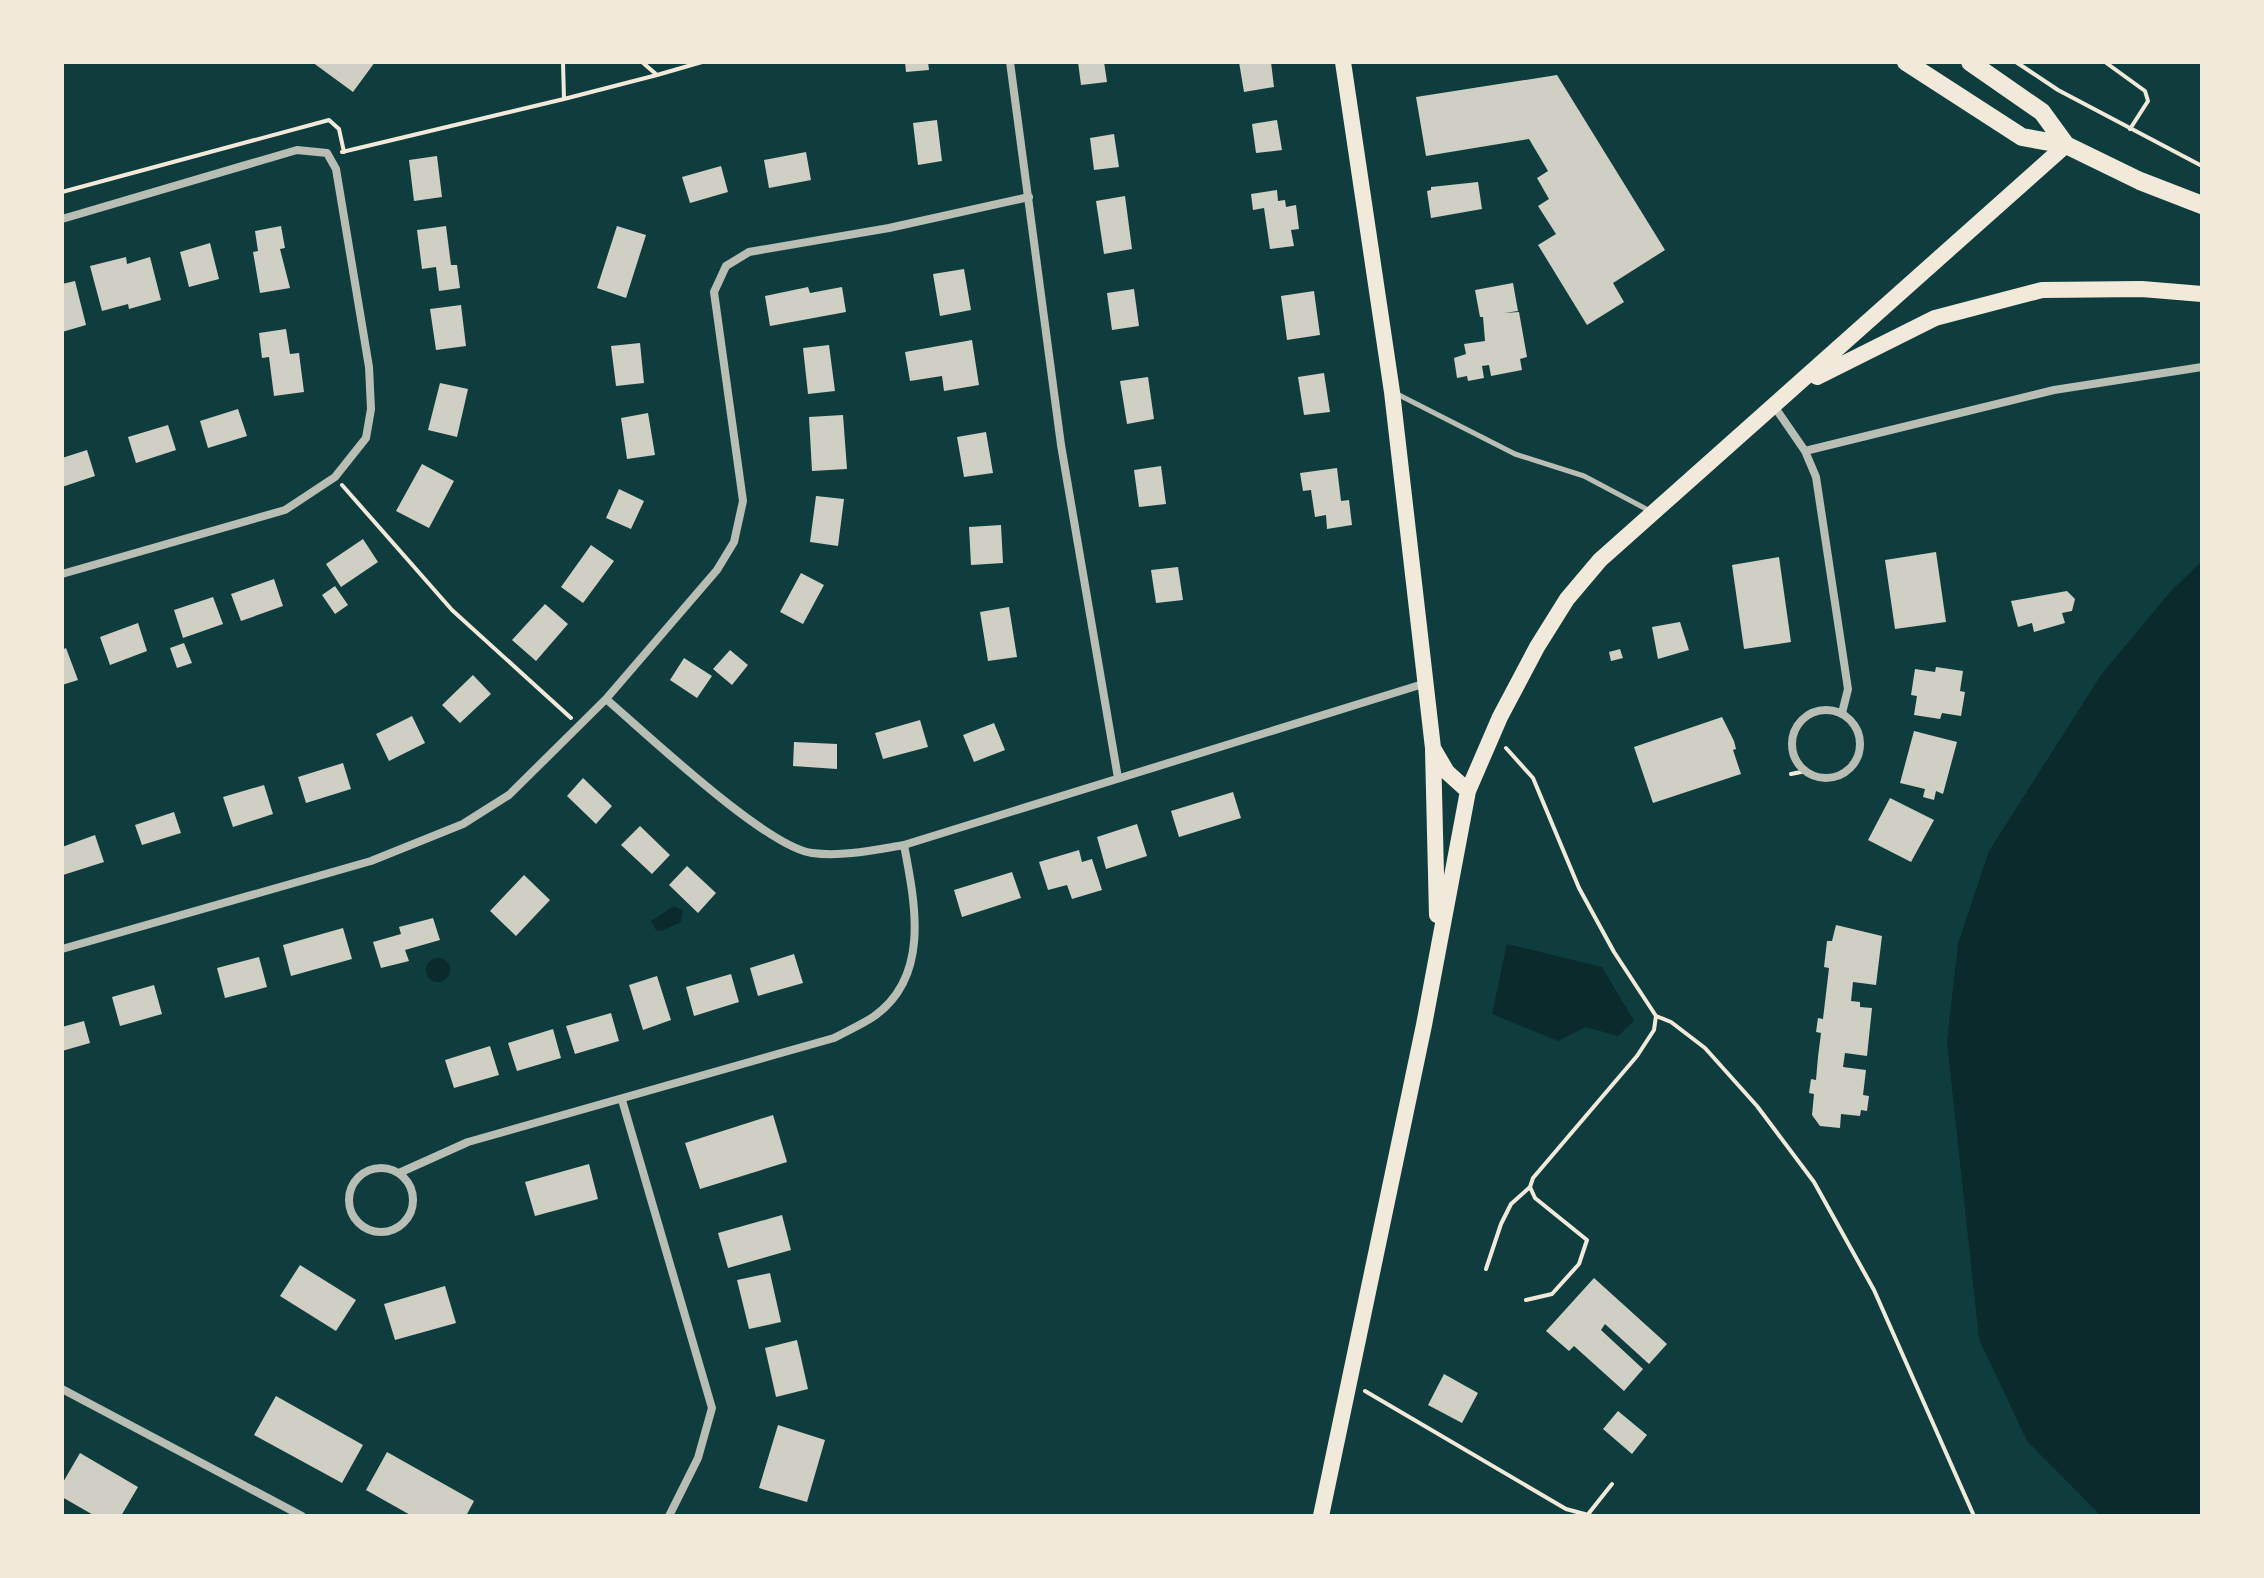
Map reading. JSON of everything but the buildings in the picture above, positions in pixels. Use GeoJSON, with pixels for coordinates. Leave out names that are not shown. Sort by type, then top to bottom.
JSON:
{"type":"FeatureCollection","features":[{"type":"Feature","properties":{"kind":"highway"},"geometry":{"type":"LineString","coordinates":[[1906,62],[2022,137],[2066,145],[2140,181],[2202,205]]}},
{"type":"Feature","properties":{"kind":"highway"},"geometry":{"type":"LineString","coordinates":[[1970,62],[2042,112],[2066,145]]}},
{"type":"Feature","properties":{"kind":"main road"},"geometry":{"type":"LineString","coordinates":[[1343,62],[1392,392],[1423,684],[1433,748],[1438,953]]}},
{"type":"Feature","properties":{"kind":"main road"},"geometry":{"type":"LineString","coordinates":[[1321,1516],[1438,953],[1468,791],[1519,678],[1567,599],[1600,560],[1651,511],[1798,386],[2066,145]]}},
{"type":"Feature","properties":{"kind":"main road"},"geometry":{"type":"LineString","coordinates":[[1798,386],[1935,318],[2042,290],[2142,289],[2202,294]]}},
{"type":"Feature","properties":{"kind":"main road"},"geometry":{"type":"LineString","coordinates":[[1433,748],[1447,772],[1468,791]]}},
{"type":"Feature","properties":{"kind":"street"},"geometry":{"type":"LineString","coordinates":[[1010,62],[1061,445],[1118,778]]}},
{"type":"Feature","properties":{"kind":"street"},"geometry":{"type":"LineString","coordinates":[[62,219],[297,150],[327,153],[336,169],[359,294],[371,409],[366,438],[335,477],[285,510],[62,574]]}},
{"type":"Feature","properties":{"kind":"street"},"geometry":{"type":"LineString","coordinates":[[62,949],[371,861],[463,824],[509,795],[606,699],[717,570],[734,542],[743,501],[714,292],[726,266],[749,252],[889,228],[1029,197]]}},
{"type":"Feature","properties":{"kind":"street"},"geometry":{"type":"LineString","coordinates":[[1805,451],[2077,385],[2202,367]]}},
{"type":"Feature","properties":{"kind":"street"},"geometry":{"type":"LineString","coordinates":[[1774,406],[1805,451],[1816,477],[1848,689],[1842,713]]}},
{"type":"Feature","properties":{"kind":"street"},"geometry":{"type":"LineString","coordinates":[[606,699],[762,830],[810,853],[857,853],[904,845],[1423,684]]}},
{"type":"Feature","properties":{"kind":"street"},"geometry":{"type":"LineString","coordinates":[[1820,710],[1842,713],[1851,720],[1861,741],[1856,762],[1848,771],[1827,779],[1806,771],[1798,763],[1792,742],[1800,721],[1820,710]]}},
{"type":"Feature","properties":{"kind":"street"},"geometry":{"type":"LineString","coordinates":[[399,1173],[414,1197],[410,1216],[396,1229],[385,1232],[363,1227],[355,1219],[349,1198],[358,1178],[378,1168],[399,1173],[468,1142],[834,1038],[875,1016],[903,983],[915,949],[916,910],[904,845]]}},
{"type":"Feature","properties":{"kind":"street"},"geometry":{"type":"LineString","coordinates":[[622,1100],[712,1408],[698,1458],[669,1516]]}},
{"type":"Feature","properties":{"kind":"street"},"geometry":{"type":"LineString","coordinates":[[62,1389],[302,1516]]}},
{"type":"Feature","properties":{"kind":"lane"},"geometry":{"type":"LineString","coordinates":[[1392,392],[1515,454],[1614,489],[1651,511]]}},
{"type":"Feature","properties":{"kind":"path"},"geometry":{"type":"LineString","coordinates":[[563,62],[564,99]]}},
{"type":"Feature","properties":{"kind":"path"},"geometry":{"type":"LineString","coordinates":[[642,62],[657,75]]}},
{"type":"Feature","properties":{"kind":"path"},"geometry":{"type":"LineString","coordinates":[[62,192],[329,120],[339,129],[344,152],[702,62]]}},
{"type":"Feature","properties":{"kind":"path"},"geometry":{"type":"LineString","coordinates":[[2016,62],[2058,90],[2202,166]]}},
{"type":"Feature","properties":{"kind":"path"},"geometry":{"type":"LineString","coordinates":[[2105,62],[2145,91],[2148,101],[2130,129]]}},
{"type":"Feature","properties":{"kind":"path"},"geometry":{"type":"LineString","coordinates":[[335,477],[452,610],[579,725]]}},
{"type":"Feature","properties":{"kind":"path"},"geometry":{"type":"LineString","coordinates":[[1491,738],[1518,758],[1533,778],[1596,920],[1656,1016],[1671,1022],[1705,1048],[1766,1116],[1814,1182],[1874,1290],[1974,1516]]}},
{"type":"Feature","properties":{"kind":"path"},"geometry":{"type":"LineString","coordinates":[[1791,774],[1806,771]]}},
{"type":"Feature","properties":{"kind":"path"},"geometry":{"type":"LineString","coordinates":[[1486,1269],[1511,1204],[1530,1187],[1533,1178],[1637,1056],[1654,1030],[1656,1016]]}},
{"type":"Feature","properties":{"kind":"path"},"geometry":{"type":"LineString","coordinates":[[1526,1300],[1552,1294],[1579,1264],[1587,1240],[1535,1198],[1530,1187]]}},
{"type":"Feature","properties":{"kind":"path"},"geometry":{"type":"LineString","coordinates":[[1348,1386],[1363,1390],[1566,1509],[1591,1515],[1612,1484]]}},
{"type":"Feature","properties":{"kind":"water"},"geometry":{"type":"Polygon","coordinates":[[[2202,561],[2202,1516],[2101,1516],[2027,1441],[1979,1339],[1947,1042],[1958,944],[1989,851],[2101,675],[2171,591],[2202,561]]]}},
{"type":"Feature","properties":{"kind":"water"},"geometry":{"type":"Polygon","coordinates":[[[674,906],[683,911],[681,922],[662,931],[656,930],[651,921],[674,906]]]}},
{"type":"Feature","properties":{"kind":"water"},"geometry":{"type":"Polygon","coordinates":[[[1507,944],[1602,967],[1634,1021],[1618,1036],[1586,1027],[1558,1041],[1492,1014],[1507,944]]]}},
{"type":"Feature","properties":{"kind":"water"},"geometry":{"type":"Polygon","coordinates":[[[438,958],[449,965],[450,970],[443,981],[438,982],[427,975],[426,970],[433,959],[438,958]]]}}]}
